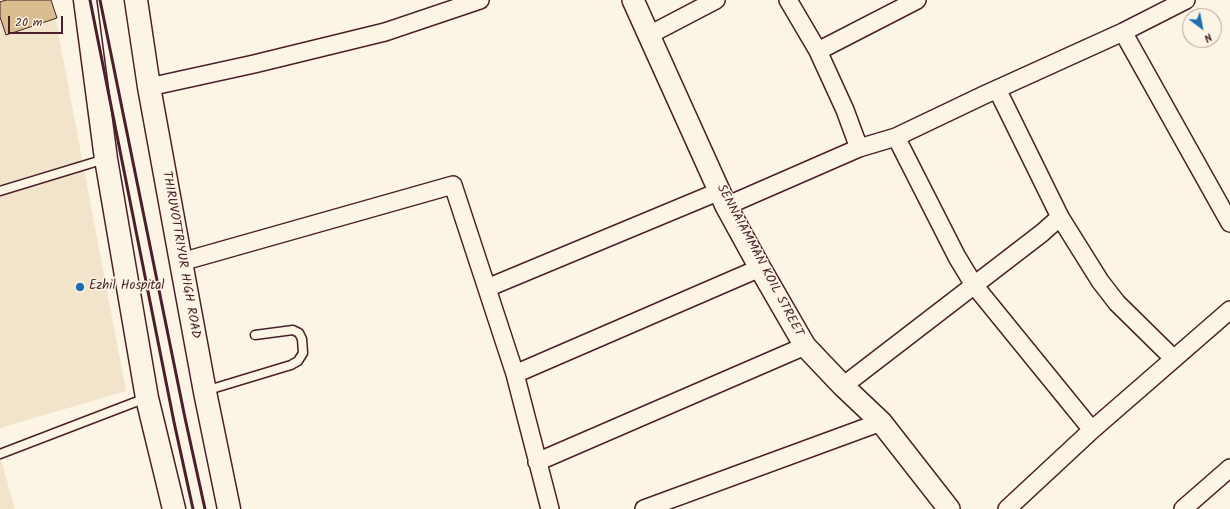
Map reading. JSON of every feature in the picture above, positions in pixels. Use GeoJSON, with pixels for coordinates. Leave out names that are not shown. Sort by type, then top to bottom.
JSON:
{"type":"FeatureCollection","features":[{"type":"Feature","properties":{"kind":"main road"},"geometry":{"type":"LineString","coordinates":[[85,0],[106,159],[147,398],[174,509]]}},
{"type":"Feature","properties":{"kind":"main road","name":"THIRUVOTTRIYUR HIGH ROAD"},"geometry":{"type":"LineString","coordinates":[[136,0],[149,87],[205,392],[229,509]]}},
{"type":"Feature","properties":{"kind":"street"},"geometry":{"type":"LineString","coordinates":[[149,87],[254,64],[385,32],[480,0]]}},
{"type":"Feature","properties":{"kind":"street","name":"SENNAIAMMAN KOIL STREET"},"geometry":{"type":"LineString","coordinates":[[633,0],[723,198],[760,268],[805,346],[843,386],[881,422],[949,509]]}},
{"type":"Feature","properties":{"kind":"street"},"geometry":{"type":"LineString","coordinates":[[649,35],[716,0]]}},
{"type":"Feature","properties":{"kind":"street"},"geometry":{"type":"LineString","coordinates":[[788,0],[818,51],[845,110],[859,148]]}},
{"type":"Feature","properties":{"kind":"street"},"geometry":{"type":"LineString","coordinates":[[818,51],[917,0]]}},
{"type":"Feature","properties":{"kind":"street"},"geometry":{"type":"LineString","coordinates":[[486,288],[723,198],[859,148],[896,137],[1123,32],[1186,0]]}},
{"type":"Feature","properties":{"kind":"street"},"geometry":{"type":"LineString","coordinates":[[1123,32],[1229,220]]}},
{"type":"Feature","properties":{"kind":"street"},"geometry":{"type":"LineString","coordinates":[[997,89],[1060,218],[1100,281],[1113,297],[1174,358]]}},
{"type":"Feature","properties":{"kind":"street"},"geometry":{"type":"LineString","coordinates":[[896,137],[957,257],[974,285],[1092,430]]}},
{"type":"Feature","properties":{"kind":"street"},"geometry":{"type":"LineString","coordinates":[[181,262],[453,184],[515,374],[550,509]]}},
{"type":"Feature","properties":{"kind":"street"},"geometry":{"type":"LineString","coordinates":[[843,386],[1060,218]]}},
{"type":"Feature","properties":{"kind":"street"},"geometry":{"type":"LineString","coordinates":[[515,374],[760,268]]}},
{"type":"Feature","properties":{"kind":"street"},"geometry":{"type":"LineString","coordinates":[[1007,509],[1092,430],[1230,310]]}},
{"type":"Feature","properties":{"kind":"street"},"geometry":{"type":"LineString","coordinates":[[537,462],[805,346]]}},
{"type":"Feature","properties":{"kind":"street"},"geometry":{"type":"LineString","coordinates":[[644,509],[881,422]]}},
{"type":"Feature","properties":{"kind":"street"},"geometry":{"type":"LineString","coordinates":[[1183,509],[1230,468]]}},
{"type":"Feature","properties":{"kind":"lane"},"geometry":{"type":"LineString","coordinates":[[0,191],[106,159]]}},
{"type":"Feature","properties":{"kind":"lane"},"geometry":{"type":"LineString","coordinates":[[205,392],[291,365],[298,361],[303,353],[302,339],[299,333],[293,330],[255,335]]}},
{"type":"Feature","properties":{"kind":"lane"},"geometry":{"type":"LineString","coordinates":[[0,454],[147,398]]}},
{"type":"Feature","properties":{"kind":"shaded area"},"geometry":{"type":"Polygon","coordinates":[[[0,0],[52,0],[126,391],[0,428],[0,0]]]}},
{"type":"Feature","properties":{"kind":"shaded area"},"geometry":{"type":"Polygon","coordinates":[[[0,456],[15,509],[0,509],[0,456]]]}},
{"type":"Feature","properties":{"kind":"building"},"geometry":{"type":"Polygon","coordinates":[[[6,0],[51,0],[57,18],[6,35],[0,17],[0,2],[6,0]]]}},
{"type":"Feature","properties":{"kind":"railway"},"geometry":{"type":"LineString","coordinates":[[90,0],[174,422],[193,509]]}},
{"type":"Feature","properties":{"kind":"railway"},"geometry":{"type":"LineString","coordinates":[[100,0],[185,418],[205,509]]}},
{"type":"Feature","properties":{"kind":"place","name":"Ezhil Hospital"},"geometry":{"type":"Point","coordinates":[80,287]}}]}
